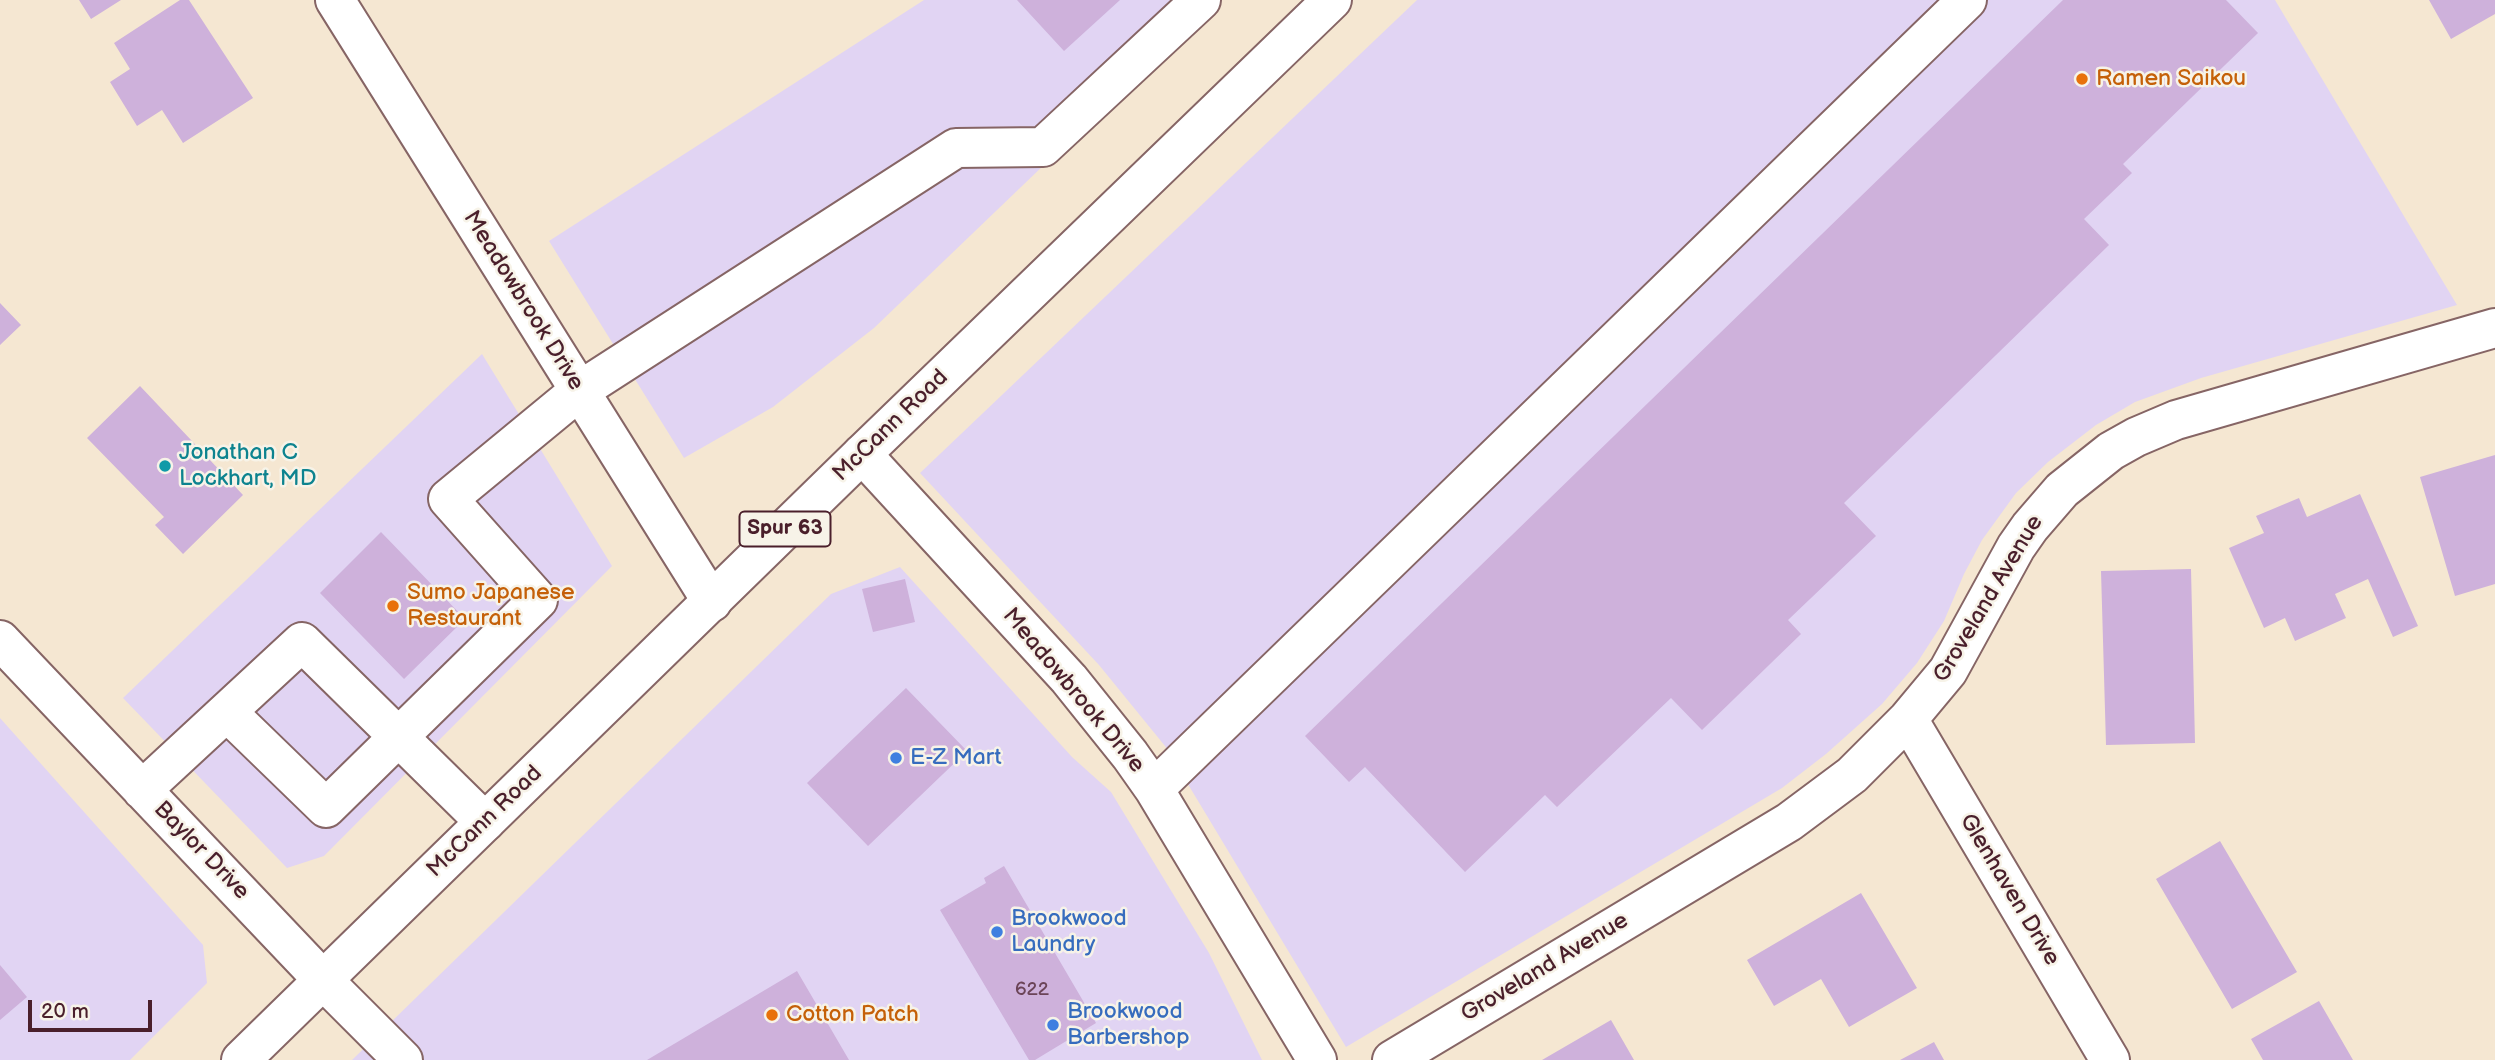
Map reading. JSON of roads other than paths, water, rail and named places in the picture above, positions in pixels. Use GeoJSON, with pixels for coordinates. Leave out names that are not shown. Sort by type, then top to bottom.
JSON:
{"type":"FeatureCollection","features":[{"type":"Feature","properties":{"kind":"street","name":"Meadowbrook Drive"},"geometry":{"type":"LineString","coordinates":[[335,0],[712,602]]}},
{"type":"Feature","properties":{"kind":"street"},"geometry":{"type":"LineString","coordinates":[[227,712],[326,808],[538,600],[448,499],[579,391],[956,148],[1043,147],[1201,0]]}},
{"type":"Feature","properties":{"kind":"street","name":"McCann Road"},"geometry":{"type":"LineString","coordinates":[[241,1060],[1332,0]]}},
{"type":"Feature","properties":{"kind":"street"},"geometry":{"type":"LineString","coordinates":[[1154,789],[1967,0]]}},
{"type":"Feature","properties":{"kind":"street","name":"Groveland Avenue"},"geometry":{"type":"LineString","coordinates":[[1391,1060],[1806,811],[1852,775],[1936,689],[1958,656],[2016,547],[2030,527],[2062,490],[2111,451],[2176,420],[2495,328]]}},
{"type":"Feature","properties":{"kind":"street","name":"Meadowbrook Drive"},"geometry":{"type":"LineString","coordinates":[[862,454],[1101,717],[1154,789],[1317,1060]]}},
{"type":"Feature","properties":{"kind":"street","name":"Baylor Drive"},"geometry":{"type":"LineString","coordinates":[[0,640],[403,1060]]}},
{"type":"Feature","properties":{"kind":"street"},"geometry":{"type":"LineString","coordinates":[[142,790],[302,642],[485,822]]}},
{"type":"Feature","properties":{"kind":"street","name":"Glenhaven Drive"},"geometry":{"type":"LineString","coordinates":[[1908,719],[2110,1060]]}},
{"type":"Feature","properties":{"kind":"place","name":"Ramen Saikou"},"geometry":{"type":"Point","coordinates":[2082,79]}},
{"type":"Feature","properties":{"kind":"place","name":"Jonathan C Lockhart, MD"},"geometry":{"type":"Point","coordinates":[165,466]}},
{"type":"Feature","properties":{"kind":"place","name":"Sumo Japanese Restaurant"},"geometry":{"type":"Point","coordinates":[393,606]}},
{"type":"Feature","properties":{"kind":"place","name":"E-Z Mart"},"geometry":{"type":"Point","coordinates":[896,758]}},
{"type":"Feature","properties":{"kind":"place","name":"Brookwood Laundry"},"geometry":{"type":"Point","coordinates":[997,932]}},
{"type":"Feature","properties":{"kind":"place","name":"Cotton Patch"},"geometry":{"type":"Point","coordinates":[772,1015]}},
{"type":"Feature","properties":{"kind":"place","name":"Brookwood Barbershop"},"geometry":{"type":"Point","coordinates":[1053,1025]}}]}
